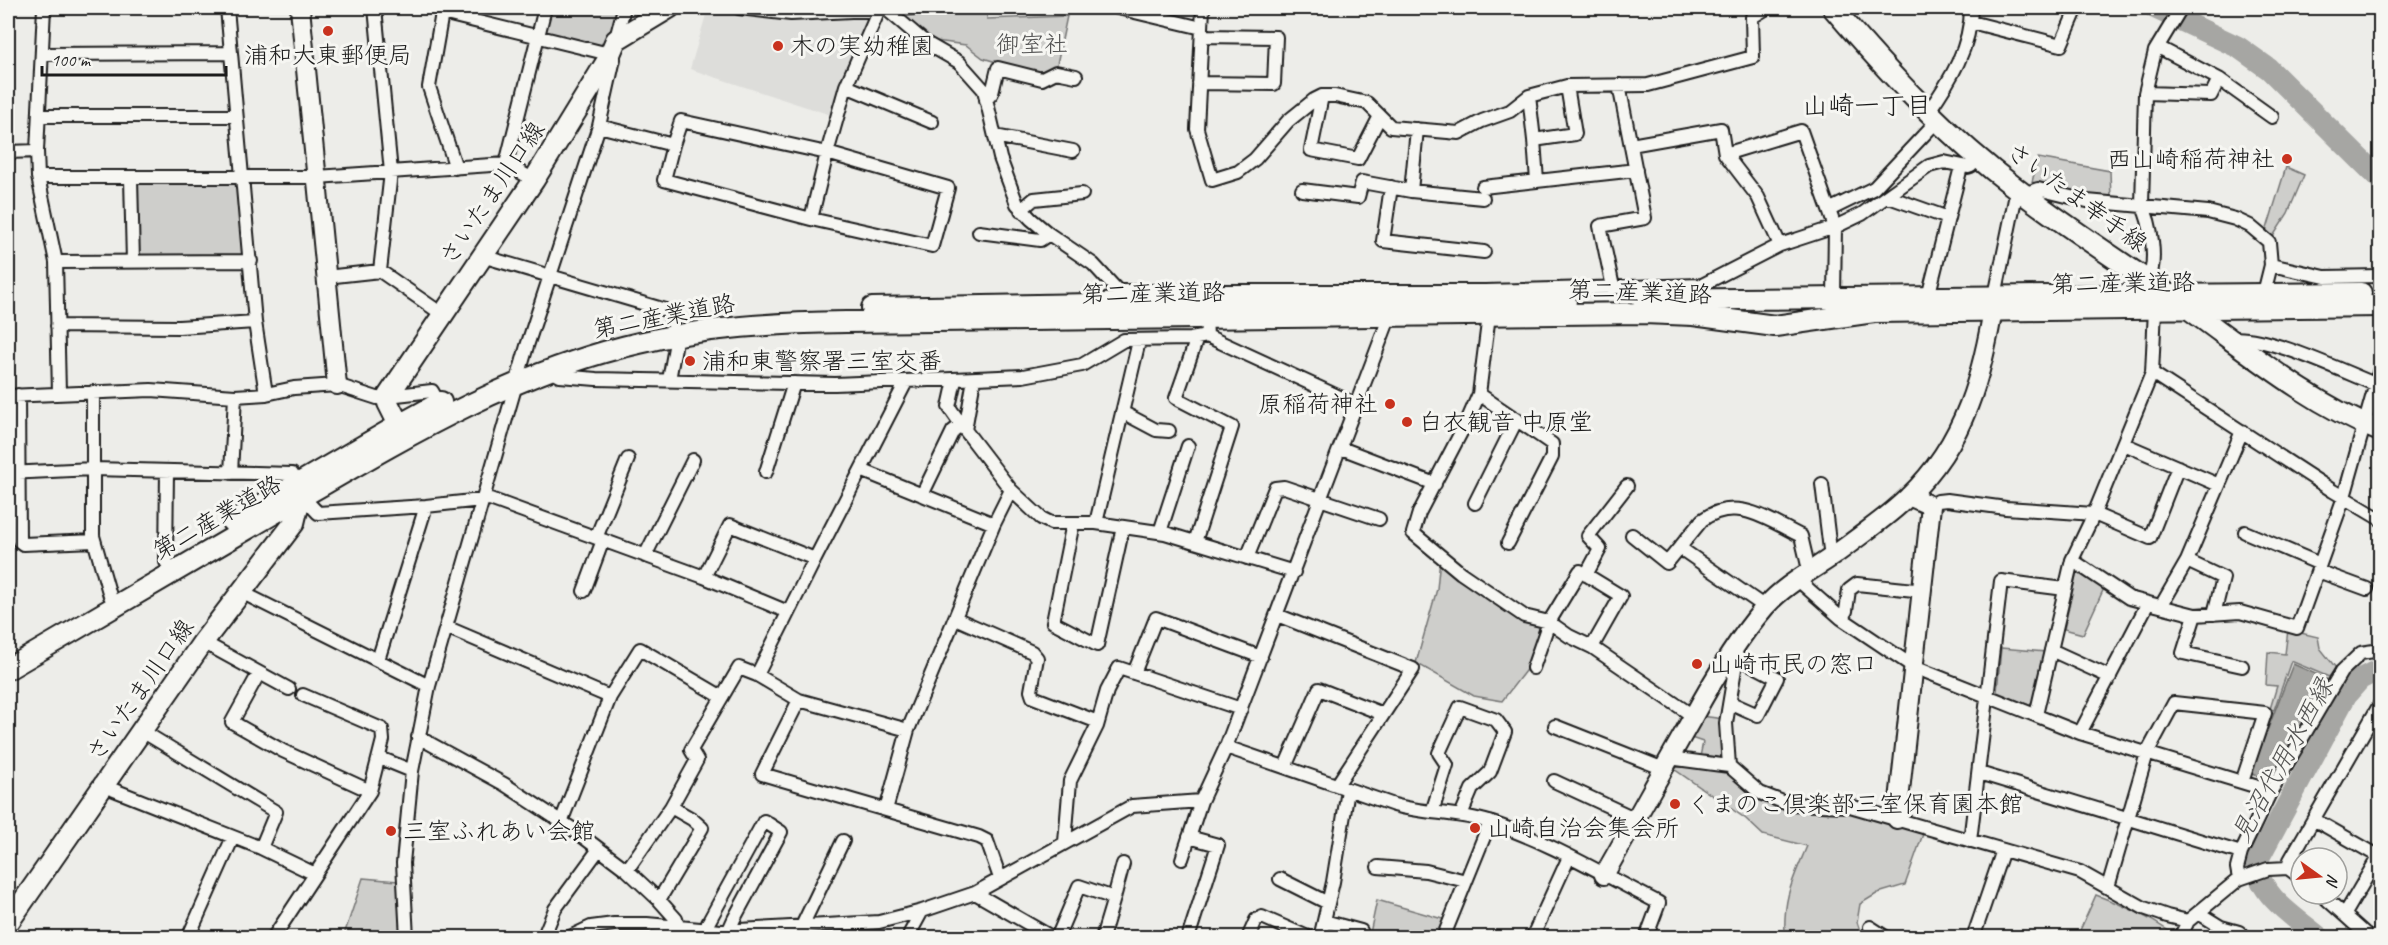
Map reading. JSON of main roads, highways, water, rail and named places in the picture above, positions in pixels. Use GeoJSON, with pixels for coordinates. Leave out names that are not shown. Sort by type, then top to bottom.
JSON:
{"type":"FeatureCollection","features":[{"type":"Feature","properties":{"kind":"main road","name":"さいたま川口線"},"geometry":{"type":"LineString","coordinates":[[399,425],[387,397],[534,180],[613,47],[669,8]]}},
{"type":"Feature","properties":{"kind":"main road","name":"さいたま幸手線"},"geometry":{"type":"LineString","coordinates":[[1833,8],[1872,54],[1933,116],[1969,161],[2021,192],[2148,280],[2162,302],[2188,308],[2283,377],[2373,428]]}},
{"type":"Feature","properties":{"kind":"main road","name":"第二産業道路"},"geometry":{"type":"LineString","coordinates":[[8,654],[166,562],[300,493],[519,374],[549,370],[637,343],[673,328],[790,323],[1203,331],[1387,316],[1674,313],[1775,326],[1874,312],[1994,303],[2162,302],[2264,293],[2380,293]]}},
{"type":"Feature","properties":{"kind":"main road","name":"第二産業道路"},"geometry":{"type":"LineString","coordinates":[[8,669],[300,493],[399,425],[439,403],[519,374],[587,343],[751,312],[845,308],[1205,302],[1928,297],[1994,303]]}},
{"type":"Feature","properties":{"kind":"main road","name":"第二産業道路"},"geometry":{"type":"LineString","coordinates":[[2188,308],[2380,306]]}},
{"type":"Feature","properties":{"kind":"main road","name":"さいたま川口線"},"geometry":{"type":"LineString","coordinates":[[11,909],[104,786],[203,642],[294,523],[300,493]]}},
{"type":"Feature","properties":{"kind":"water"},"geometry":{"type":"Polygon","coordinates":[[[2293,664],[2327,679],[2274,777],[2269,779],[2254,775],[2252,770],[2293,664]]]}},
{"type":"Feature","properties":{"kind":"waterway","name":"見沼代用水西縁"},"geometry":{"type":"LineString","coordinates":[[2155,8],[2238,47],[2269,69],[2380,179]]}},
{"type":"Feature","properties":{"kind":"waterway","name":"見沼代用水西縁"},"geometry":{"type":"LineString","coordinates":[[2320,938],[2271,896],[2264,886],[2256,863],[2346,695],[2360,679],[2380,669]]}},
{"type":"Feature","properties":{"kind":"place","name":"浦和大東郵便局"},"geometry":{"type":"Point","coordinates":[328,31]}},
{"type":"Feature","properties":{"kind":"place","name":"木の実幼稚園"},"geometry":{"type":"Point","coordinates":[778,46]}},
{"type":"Feature","properties":{"kind":"place","name":"西山崎稲荷神社"},"geometry":{"type":"Point","coordinates":[2287,159]}},
{"type":"Feature","properties":{"kind":"place","name":"浦和東警察署三室交番"},"geometry":{"type":"Point","coordinates":[690,361]}},
{"type":"Feature","properties":{"kind":"place","name":"原稲荷神社"},"geometry":{"type":"Point","coordinates":[1390,404]}},
{"type":"Feature","properties":{"kind":"place","name":"白衣観音 中原堂"},"geometry":{"type":"Point","coordinates":[1407,422]}},
{"type":"Feature","properties":{"kind":"place","name":"山崎市民の窓口"},"geometry":{"type":"Point","coordinates":[1697,664]}},
{"type":"Feature","properties":{"kind":"place","name":"くまのこ倶楽部三室保育園本館"},"geometry":{"type":"Point","coordinates":[1675,804]}},
{"type":"Feature","properties":{"kind":"place","name":"山崎自治会集会所"},"geometry":{"type":"Point","coordinates":[1475,828]}},
{"type":"Feature","properties":{"kind":"place","name":"三室ふれあい会館"},"geometry":{"type":"Point","coordinates":[391,831]}},
{"type":"Feature","properties":{"kind":"district","name":"山崎一丁目"},"geometry":{"type":"Point","coordinates":[1867,105]}},
{"type":"Feature","properties":{"kind":"park label","name":"御室社"},"geometry":{"type":"Point","coordinates":[1032,44]}}]}
